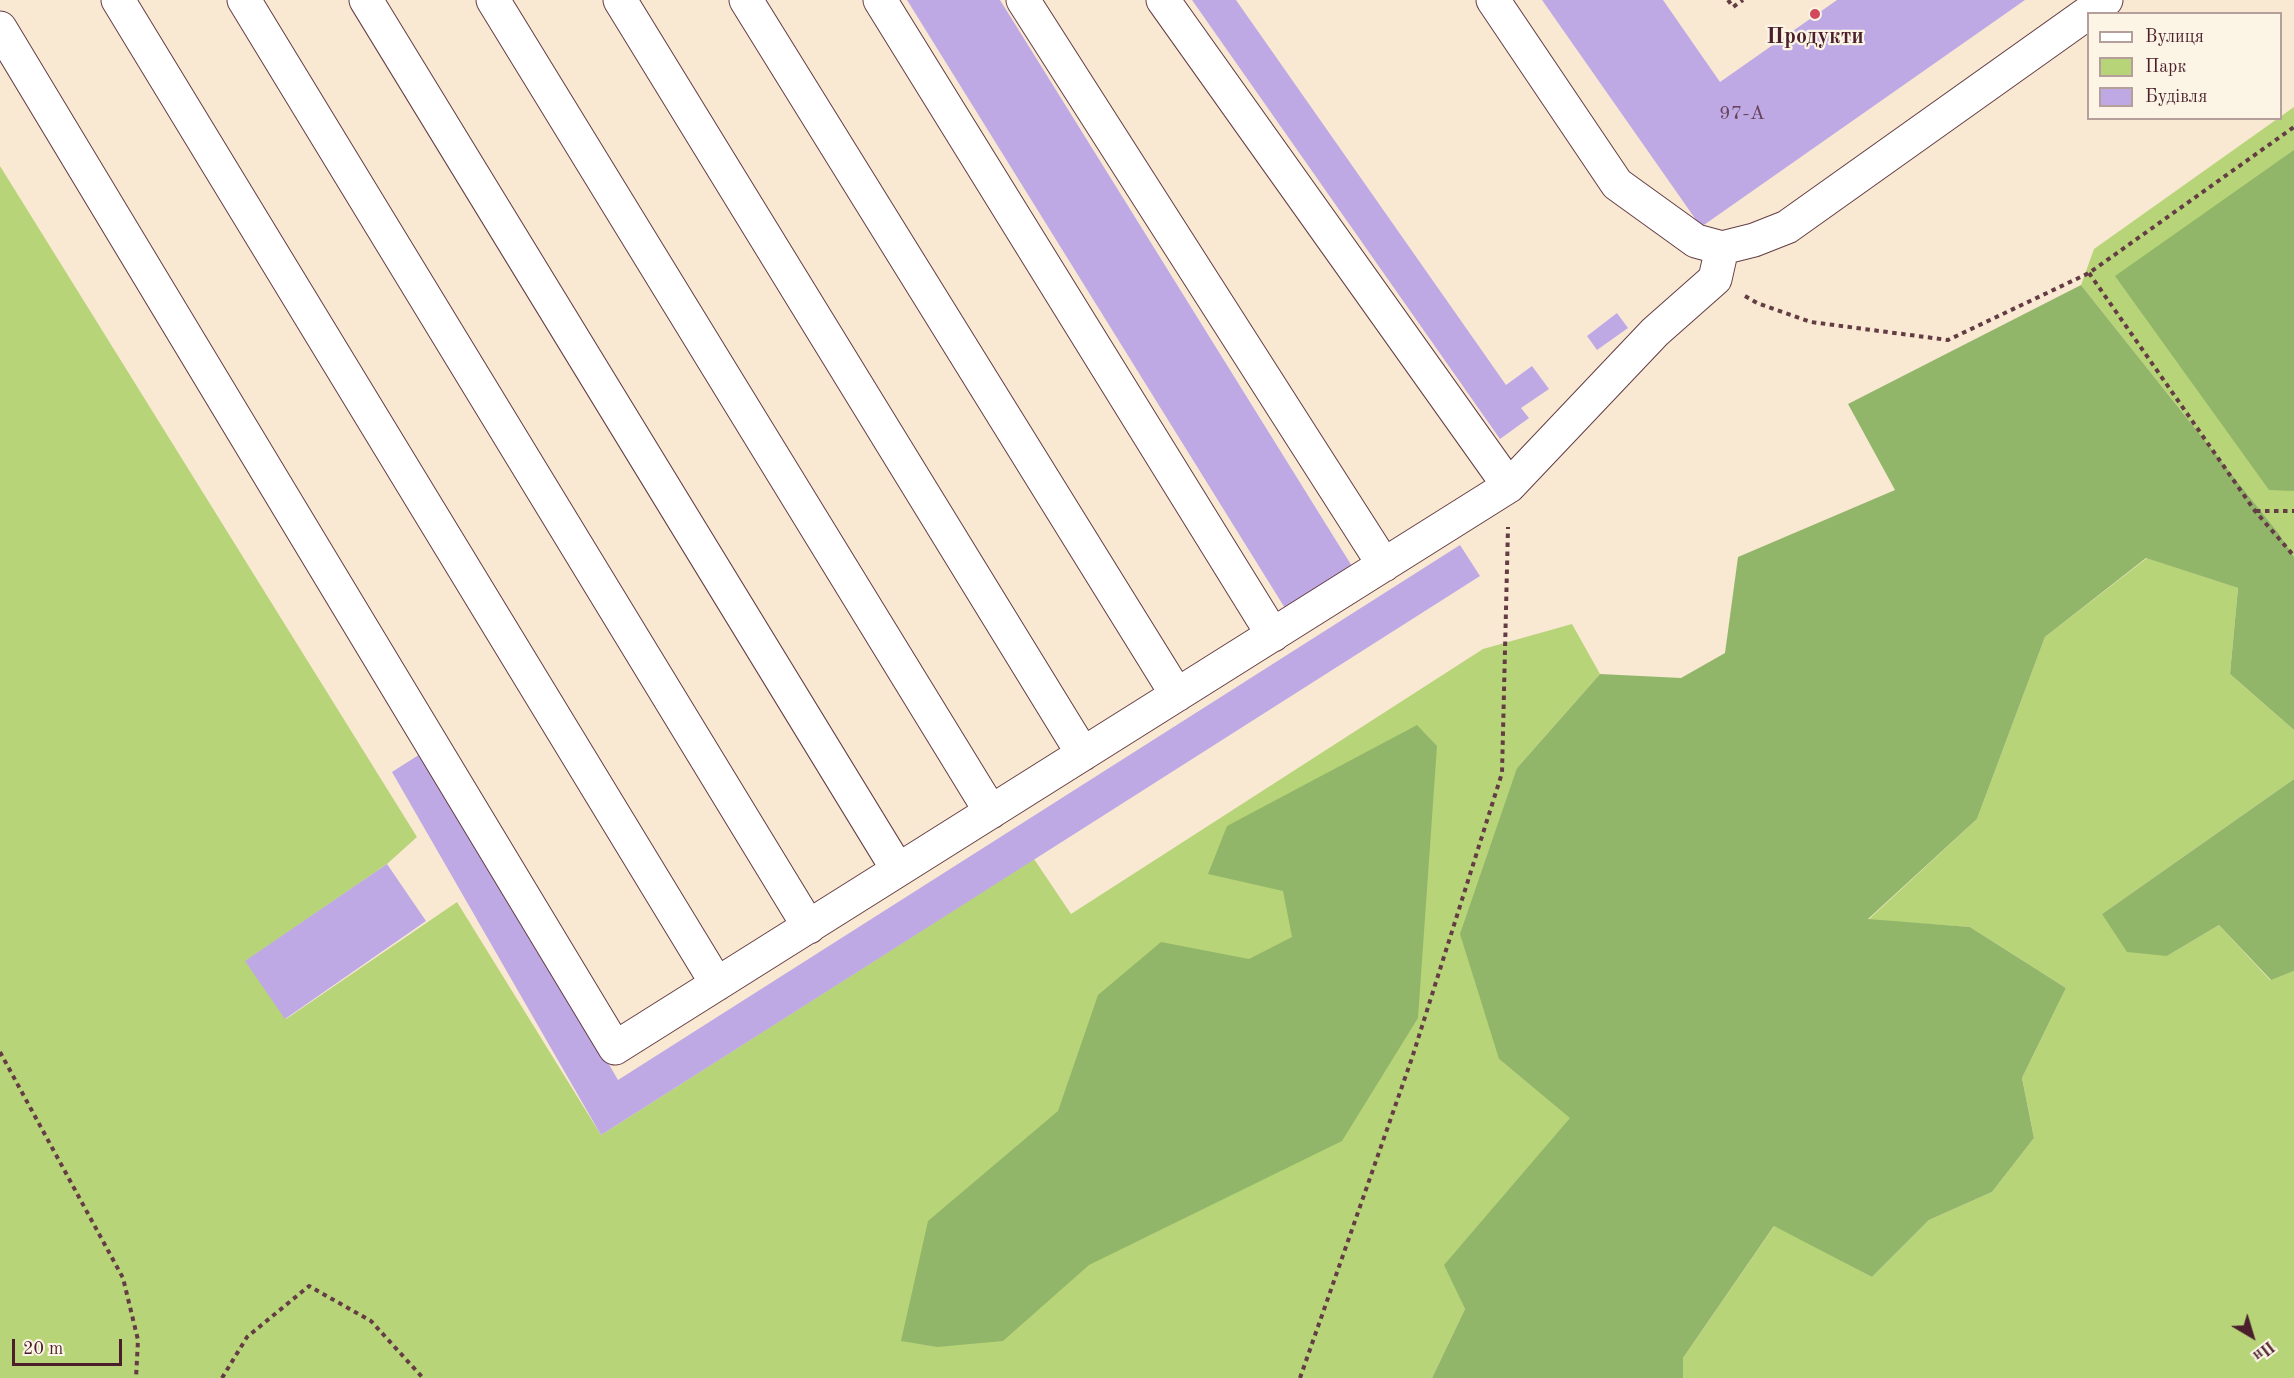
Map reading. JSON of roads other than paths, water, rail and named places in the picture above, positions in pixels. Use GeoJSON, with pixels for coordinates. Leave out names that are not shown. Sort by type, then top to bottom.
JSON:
{"type":"FeatureCollection","features":[{"type":"Feature","properties":{"kind":"lane"},"geometry":{"type":"LineString","coordinates":[[118,0],[717,984]]}},
{"type":"Feature","properties":{"kind":"lane"},"geometry":{"type":"LineString","coordinates":[[244,0],[809,927]]}},
{"type":"Feature","properties":{"kind":"lane"},"geometry":{"type":"LineString","coordinates":[[366,0],[898,870]]}},
{"type":"Feature","properties":{"kind":"lane"},"geometry":{"type":"LineString","coordinates":[[493,0],[991,812]]}},
{"type":"Feature","properties":{"kind":"lane"},"geometry":{"type":"LineString","coordinates":[[620,0],[1083,754]]}},
{"type":"Feature","properties":{"kind":"lane"},"geometry":{"type":"LineString","coordinates":[[746,0],[1177,695]]}},
{"type":"Feature","properties":{"kind":"lane"},"geometry":{"type":"LineString","coordinates":[[880,0],[1273,635]]}},
{"type":"Feature","properties":{"kind":"lane"},"geometry":{"type":"LineString","coordinates":[[1023,0],[1384,565]]}},
{"type":"Feature","properties":{"kind":"lane"},"geometry":{"type":"LineString","coordinates":[[1163,0],[1509,486]]}},
{"type":"Feature","properties":{"kind":"lane"},"geometry":{"type":"LineString","coordinates":[[1493,0],[1617,184],[1696,242],[1722,248],[1754,240],[1786,227],[2087,13]]}},
{"type":"Feature","properties":{"kind":"lane"},"geometry":{"type":"LineString","coordinates":[[2089,12],[2106,0]]}},
{"type":"Feature","properties":{"kind":"lane"},"geometry":{"type":"LineString","coordinates":[[0,28],[615,1048],[1509,486],[1655,332],[1716,279],[1722,248]]}},
{"type":"Feature","properties":{"kind":"place","name":"Продукти"},"geometry":{"type":"Point","coordinates":[1815,14]}}]}
